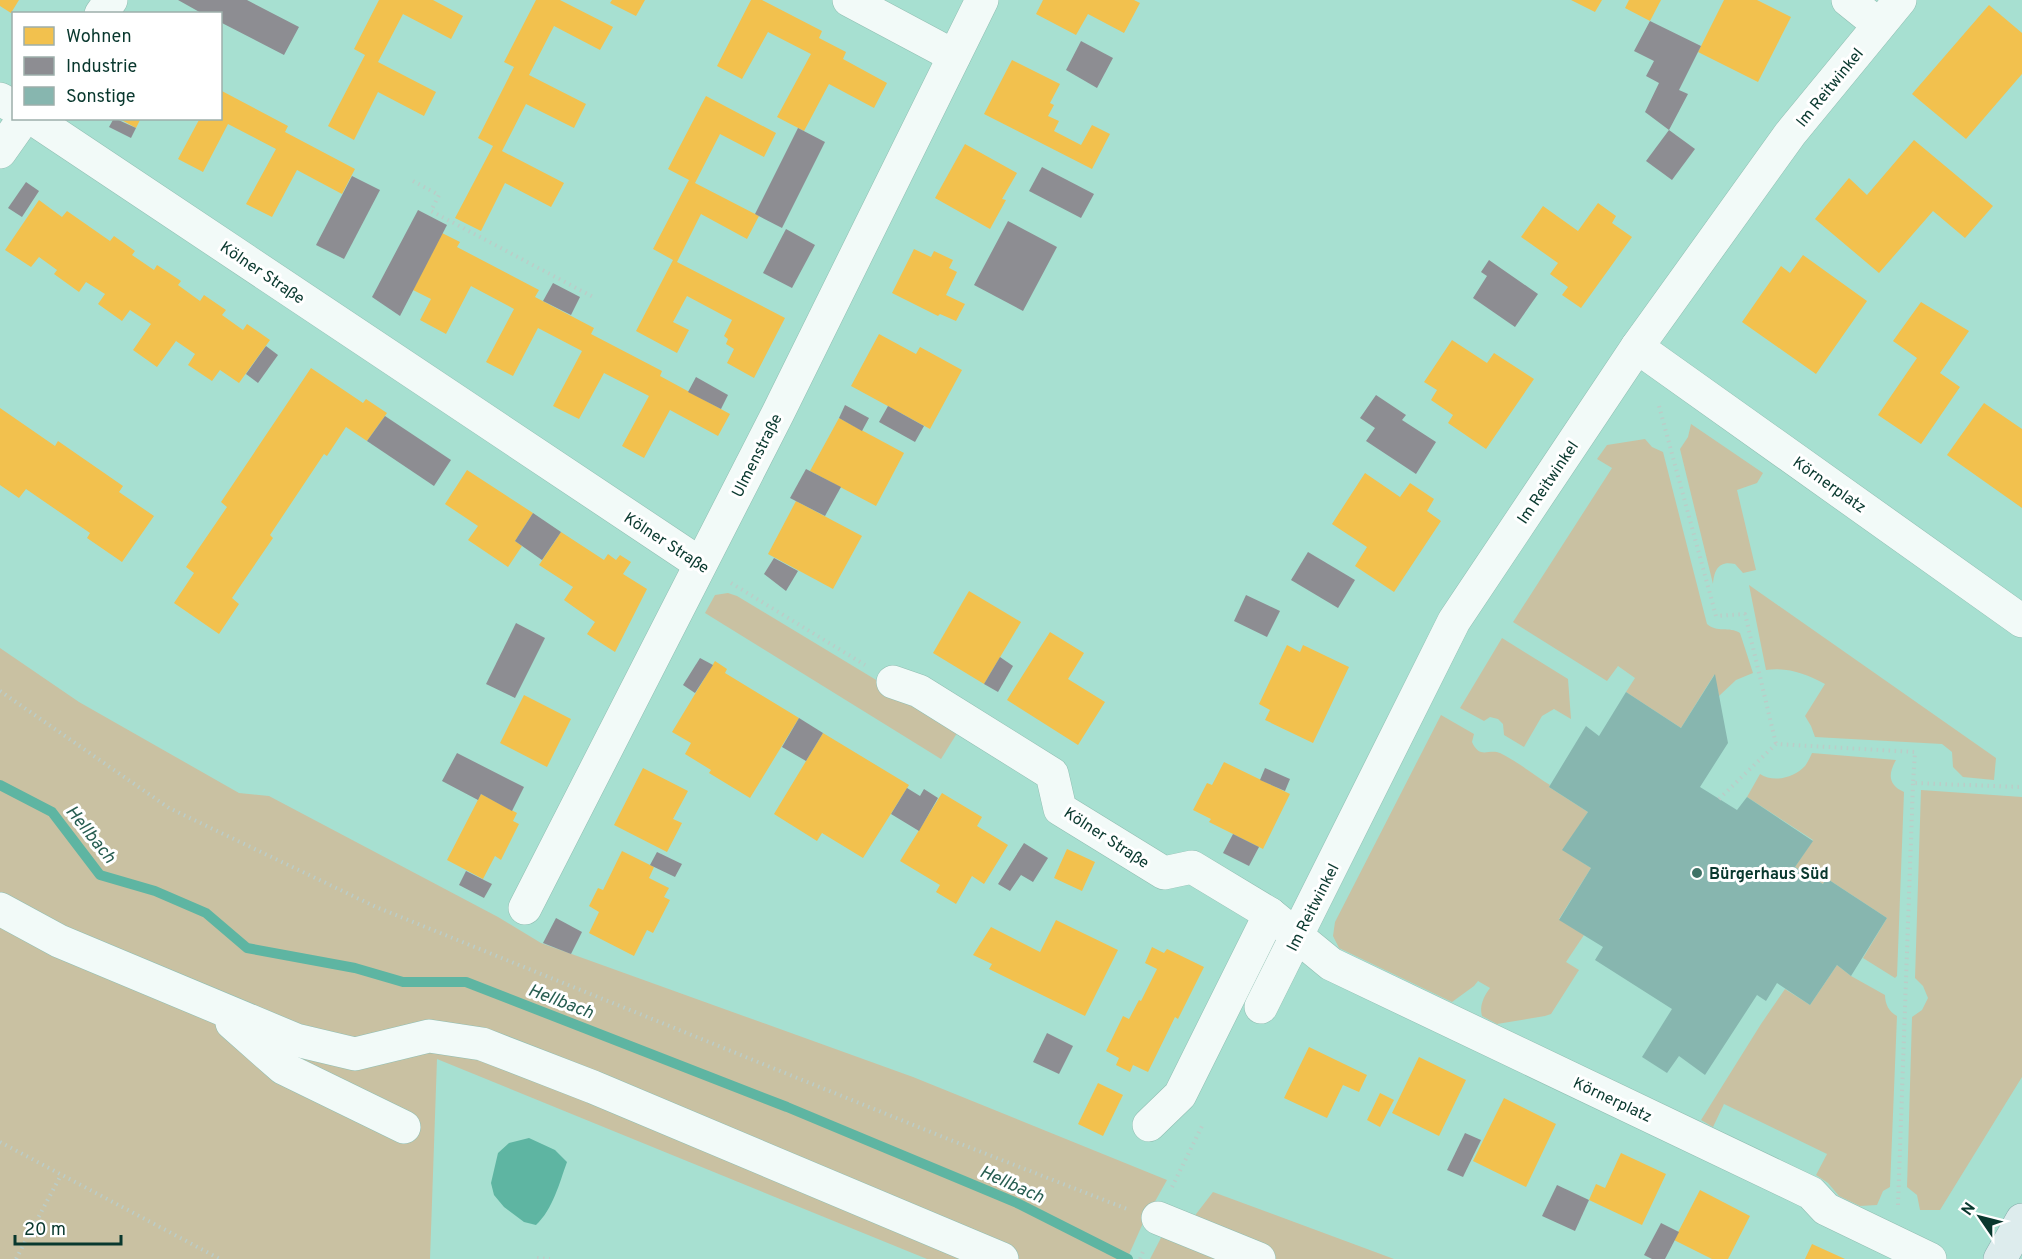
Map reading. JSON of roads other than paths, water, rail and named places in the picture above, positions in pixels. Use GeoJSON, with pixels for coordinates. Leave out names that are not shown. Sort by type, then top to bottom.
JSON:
{"type":"FeatureCollection","features":[{"type":"Feature","properties":{"kind":"main road"},"geometry":{"type":"LineString","coordinates":[[2000,1259],[2022,1220]]}},
{"type":"Feature","properties":{"kind":"street"},"geometry":{"type":"LineString","coordinates":[[849,0],[954,56]]}},
{"type":"Feature","properties":{"kind":"street","name":"Ulmenstraße"},"geometry":{"type":"LineString","coordinates":[[525,908],[699,563],[778,413],[982,0]]}},
{"type":"Feature","properties":{"kind":"street"},"geometry":{"type":"LineString","coordinates":[[1848,0],[1880,25]]}},
{"type":"Feature","properties":{"kind":"street","name":"Im Reitwinkel"},"geometry":{"type":"LineString","coordinates":[[1261,1007],[1454,621],[1637,348],[1790,134],[1900,0]]}},
{"type":"Feature","properties":{"kind":"street"},"geometry":{"type":"LineString","coordinates":[[0,152],[23,120]]}},
{"type":"Feature","properties":{"kind":"street","name":"Kölner Straße"},"geometry":{"type":"LineString","coordinates":[[35,120],[699,563]]}},
{"type":"Feature","properties":{"kind":"street","name":"Körnerplatz"},"geometry":{"type":"LineString","coordinates":[[1637,348],[2022,621]]}},
{"type":"Feature","properties":{"kind":"street","name":"Kölner Straße"},"geometry":{"type":"LineString","coordinates":[[893,682],[919,691],[1052,774],[1060,809],[1164,873],[1192,867],[1270,914],[1297,937]]}},
{"type":"Feature","properties":{"kind":"street"},"geometry":{"type":"LineString","coordinates":[[0,909],[59,941],[296,1040],[355,1054],[429,1036],[482,1044],[592,1087],[1002,1259]]}},
{"type":"Feature","properties":{"kind":"street"},"geometry":{"type":"LineString","coordinates":[[1149,1125],[1180,1095],[1270,914]]}},
{"type":"Feature","properties":{"kind":"street","name":"Körnerplatz"},"geometry":{"type":"LineString","coordinates":[[1297,937],[1331,964],[1811,1193],[1826,1209],[1930,1259]]}},
{"type":"Feature","properties":{"kind":"street"},"geometry":{"type":"LineString","coordinates":[[215,1008],[283,1068],[404,1127]]}},
{"type":"Feature","properties":{"kind":"street"},"geometry":{"type":"LineString","coordinates":[[1158,1218],[1260,1259]]}},
{"type":"Feature","properties":{"kind":"waterway","name":"Hellbach"},"geometry":{"type":"LineString","coordinates":[[0,785],[52,812],[100,875],[155,891],[206,913],[247,948],[355,968],[403,982],[466,982],[787,1107],[1017,1203],[1128,1259]]}},
{"type":"Feature","properties":{"kind":"place","name":"Bürgerhaus Süd"},"geometry":{"type":"Point","coordinates":[1697,873]}}]}
